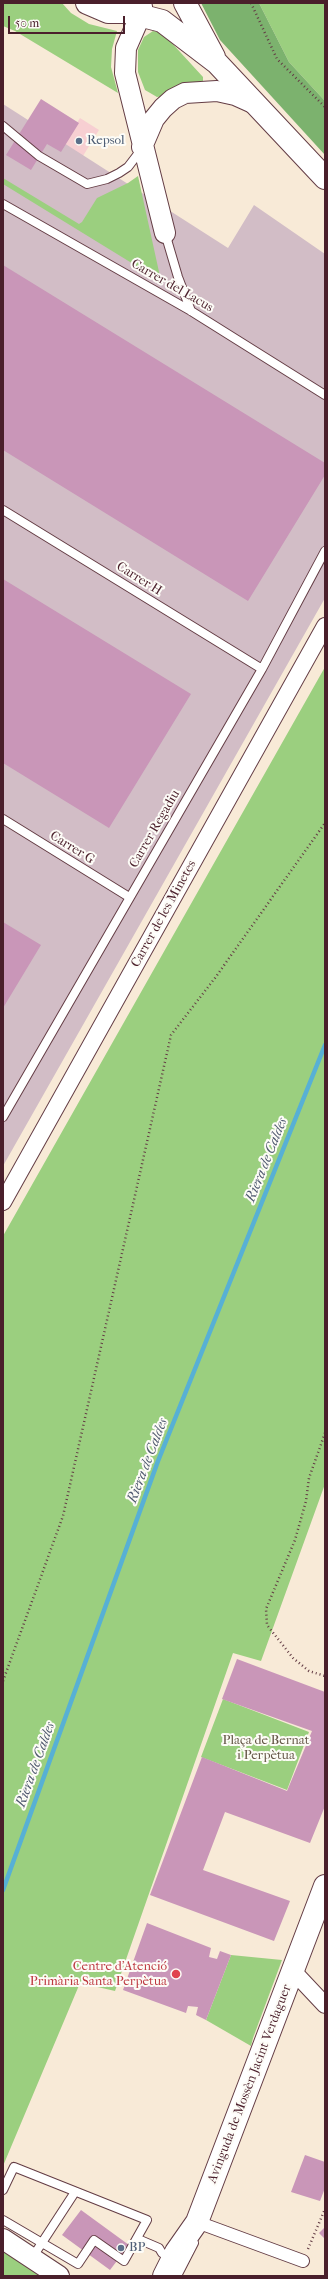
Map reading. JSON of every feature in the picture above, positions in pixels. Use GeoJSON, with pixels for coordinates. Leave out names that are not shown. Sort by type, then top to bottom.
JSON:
{"type":"FeatureCollection","features":[{"type":"Feature","properties":{"kind":"main road"},"geometry":{"type":"LineString","coordinates":[[87,3],[108,12],[140,8],[170,26],[218,63],[325,178]]}},
{"type":"Feature","properties":{"kind":"main road"},"geometry":{"type":"LineString","coordinates":[[185,3],[218,63]]}},
{"type":"Feature","properties":{"kind":"main road","name":"Avinguda de Mossèn Jacint Verdaguer"},"geometry":{"type":"LineString","coordinates":[[171,2270],[197,2222],[325,1886]]}},
{"type":"Feature","properties":{"kind":"street"},"geometry":{"type":"LineString","coordinates":[[140,8],[126,48],[124,60],[125,72],[142,147],[165,232]]}},
{"type":"Feature","properties":{"kind":"street"},"geometry":{"type":"LineString","coordinates":[[142,147],[154,119],[173,99],[185,93],[217,91],[235,95],[257,105]]}},
{"type":"Feature","properties":{"kind":"street","name":"Carrer de les Minetes"},"geometry":{"type":"LineString","coordinates":[[3,1202],[325,626]]}},
{"type":"Feature","properties":{"kind":"street"},"geometry":{"type":"LineString","coordinates":[[293,1971],[325,2005]]}},
{"type":"Feature","properties":{"kind":"street"},"geometry":{"type":"LineString","coordinates":[[197,2222],[304,2261]]}},
{"type":"Feature","properties":{"kind":"street"},"geometry":{"type":"LineString","coordinates":[[3,2239],[33,2251],[59,2276]]}},
{"type":"Feature","properties":{"kind":"lane"},"geometry":{"type":"LineString","coordinates":[[3,126],[40,156],[87,184],[107,179],[124,170],[137,157],[142,147]]}},
{"type":"Feature","properties":{"kind":"lane","name":"Carrer del Lacus"},"geometry":{"type":"LineString","coordinates":[[3,204],[191,311],[325,395]]}},
{"type":"Feature","properties":{"kind":"lane"},"geometry":{"type":"LineString","coordinates":[[165,232],[178,277],[191,311]]}},
{"type":"Feature","properties":{"kind":"lane","name":"Carrer H"},"geometry":{"type":"LineString","coordinates":[[3,510],[262,669]]}},
{"type":"Feature","properties":{"kind":"lane","name":"Carrer Regadiu"},"geometry":{"type":"LineString","coordinates":[[3,1117],[262,669],[325,552]]}},
{"type":"Feature","properties":{"kind":"lane","name":"Carrer G"},"geometry":{"type":"LineString","coordinates":[[3,819],[129,897]]}},
{"type":"Feature","properties":{"kind":"lane"},"geometry":{"type":"LineString","coordinates":[[3,2190],[14,2167],[147,2220],[138,2239],[124,2261],[94,2240],[78,2264],[33,2251],[3,2220]]}},
{"type":"Feature","properties":{"kind":"lane"},"geometry":{"type":"LineString","coordinates":[[33,2251],[75,2192]]}},
{"type":"Feature","properties":{"kind":"lane"},"geometry":{"type":"LineString","coordinates":[[138,2239],[159,2248],[171,2270]]}},
{"type":"Feature","properties":{"kind":"path"},"geometry":{"type":"LineString","coordinates":[[251,3],[277,59],[325,107]]}},
{"type":"Feature","properties":{"kind":"path"},"geometry":{"type":"LineString","coordinates":[[3,1681],[63,1516],[171,1035],[215,978],[325,823]]}},
{"type":"Feature","properties":{"kind":"path"},"geometry":{"type":"LineString","coordinates":[[325,1433],[308,1478],[306,1501],[295,1540],[266,1609],[267,1625],[293,1658],[309,1672],[325,1676]]}},
{"type":"Feature","properties":{"kind":"path"},"geometry":{"type":"LineString","coordinates":[[304,2261],[325,2208]]}},
{"type":"Feature","properties":{"kind":"shaded area"},"geometry":{"type":"Polygon","coordinates":[[[3,104],[228,248],[254,205],[325,254],[325,598],[3,1166],[3,104]]]}},
{"type":"Feature","properties":{"kind":"shaded area","name":"Repsol"},"geometry":{"type":"Polygon","coordinates":[[[80,118],[99,130],[78,164],[59,151],[80,118]]]}},
{"type":"Feature","properties":{"kind":"green space"},"geometry":{"type":"Polygon","coordinates":[[[3,3],[62,3],[71,13],[89,24],[117,31],[112,49],[111,67],[118,93],[15,31],[3,26],[3,3]]]}},
{"type":"Feature","properties":{"kind":"green space"},"geometry":{"type":"Polygon","coordinates":[[[201,3],[259,3],[289,62],[325,101],[325,155],[220,40],[201,3]]]}},
{"type":"Feature","properties":{"kind":"green space"},"geometry":{"type":"Polygon","coordinates":[[[259,3],[325,3],[325,101],[289,62],[259,3]]]}},
{"type":"Feature","properties":{"kind":"green space"},"geometry":{"type":"Polygon","coordinates":[[[153,31],[158,32],[170,41],[203,77],[203,82],[185,84],[164,96],[157,97],[145,90],[138,72],[138,50],[144,37],[153,31]]]}},
{"type":"Feature","properties":{"kind":"green space"},"geometry":{"type":"Polygon","coordinates":[[[138,176],[161,281],[3,184],[3,178],[79,224],[82,222],[97,198],[128,183],[138,176]]]}},
{"type":"Feature","properties":{"kind":"green space"},"geometry":{"type":"Polygon","coordinates":[[[325,667],[325,1484],[261,1661],[233,1653],[115,1991],[80,1983],[3,2166],[3,1236],[325,667]]]}},
{"type":"Feature","properties":{"kind":"green space","name":"Plaça de Bernat i Perpètua"},"geometry":{"type":"Polygon","coordinates":[[[223,1699],[309,1732],[287,1790],[201,1757],[223,1699]]]}},
{"type":"Feature","properties":{"kind":"green space"},"geometry":{"type":"Polygon","coordinates":[[[231,1955],[282,1960],[251,2046],[206,2020],[231,1955]]]}},
{"type":"Feature","properties":{"kind":"green space"},"geometry":{"type":"Polygon","coordinates":[[[3,2251],[41,2276],[3,2276],[3,2251]]]}},
{"type":"Feature","properties":{"kind":"building"},"geometry":{"type":"Polygon","coordinates":[[[41,99],[79,123],[61,152],[47,144],[31,170],[6,155],[41,99]]]}},
{"type":"Feature","properties":{"kind":"building"},"geometry":{"type":"Polygon","coordinates":[[[3,265],[325,463],[325,475],[248,601],[3,450],[3,265]]]}},
{"type":"Feature","properties":{"kind":"building"},"geometry":{"type":"Polygon","coordinates":[[[3,579],[191,694],[109,828],[3,763],[3,579]]]}},
{"type":"Feature","properties":{"kind":"building"},"geometry":{"type":"Polygon","coordinates":[[[3,922],[41,945],[3,1008],[3,922]]]}},
{"type":"Feature","properties":{"kind":"building"},"geometry":{"type":"Polygon","coordinates":[[[237,1659],[325,1692],[325,1806],[310,1843],[225,1812],[203,1870],[290,1901],[274,1941],[150,1895],[202,1757],[287,1791],[312,1731],[222,1699],[237,1659]]]}},
{"type":"Feature","properties":{"kind":"building","name":"Centre d'Atenció Primària Santa Perpètua"},"geometry":{"type":"Polygon","coordinates":[[[147,1923],[211,1948],[209,1957],[217,1959],[220,1951],[231,1955],[206,2020],[196,2015],[198,2007],[188,2006],[186,2013],[123,1990],[147,1923]]]}},
{"type":"Feature","properties":{"kind":"building"},"geometry":{"type":"Polygon","coordinates":[[[305,2155],[325,2162],[325,2188],[320,2201],[291,2192],[305,2155]]]}},
{"type":"Feature","properties":{"kind":"building"},"geometry":{"type":"Polygon","coordinates":[[[81,2210],[129,2245],[110,2270],[62,2235],[81,2210]]]}},
{"type":"Feature","properties":{"kind":"building"},"geometry":{"type":"Polygon","coordinates":[[[325,2227],[325,2239],[319,2233],[325,2227]]]}},
{"type":"Feature","properties":{"kind":"waterway","name":"Riera de Caldes"},"geometry":{"type":"LineString","coordinates":[[3,1890],[158,1461],[325,1045]]}},
{"type":"Feature","properties":{"kind":"place","name":"Repsol"},"geometry":{"type":"Point","coordinates":[79,141]}},
{"type":"Feature","properties":{"kind":"place","name":"Centre d'Atenció Primària Santa Perpètua"},"geometry":{"type":"Point","coordinates":[176,1974]}},
{"type":"Feature","properties":{"kind":"place","name":"BP"},"geometry":{"type":"Point","coordinates":[121,2248]}}]}
